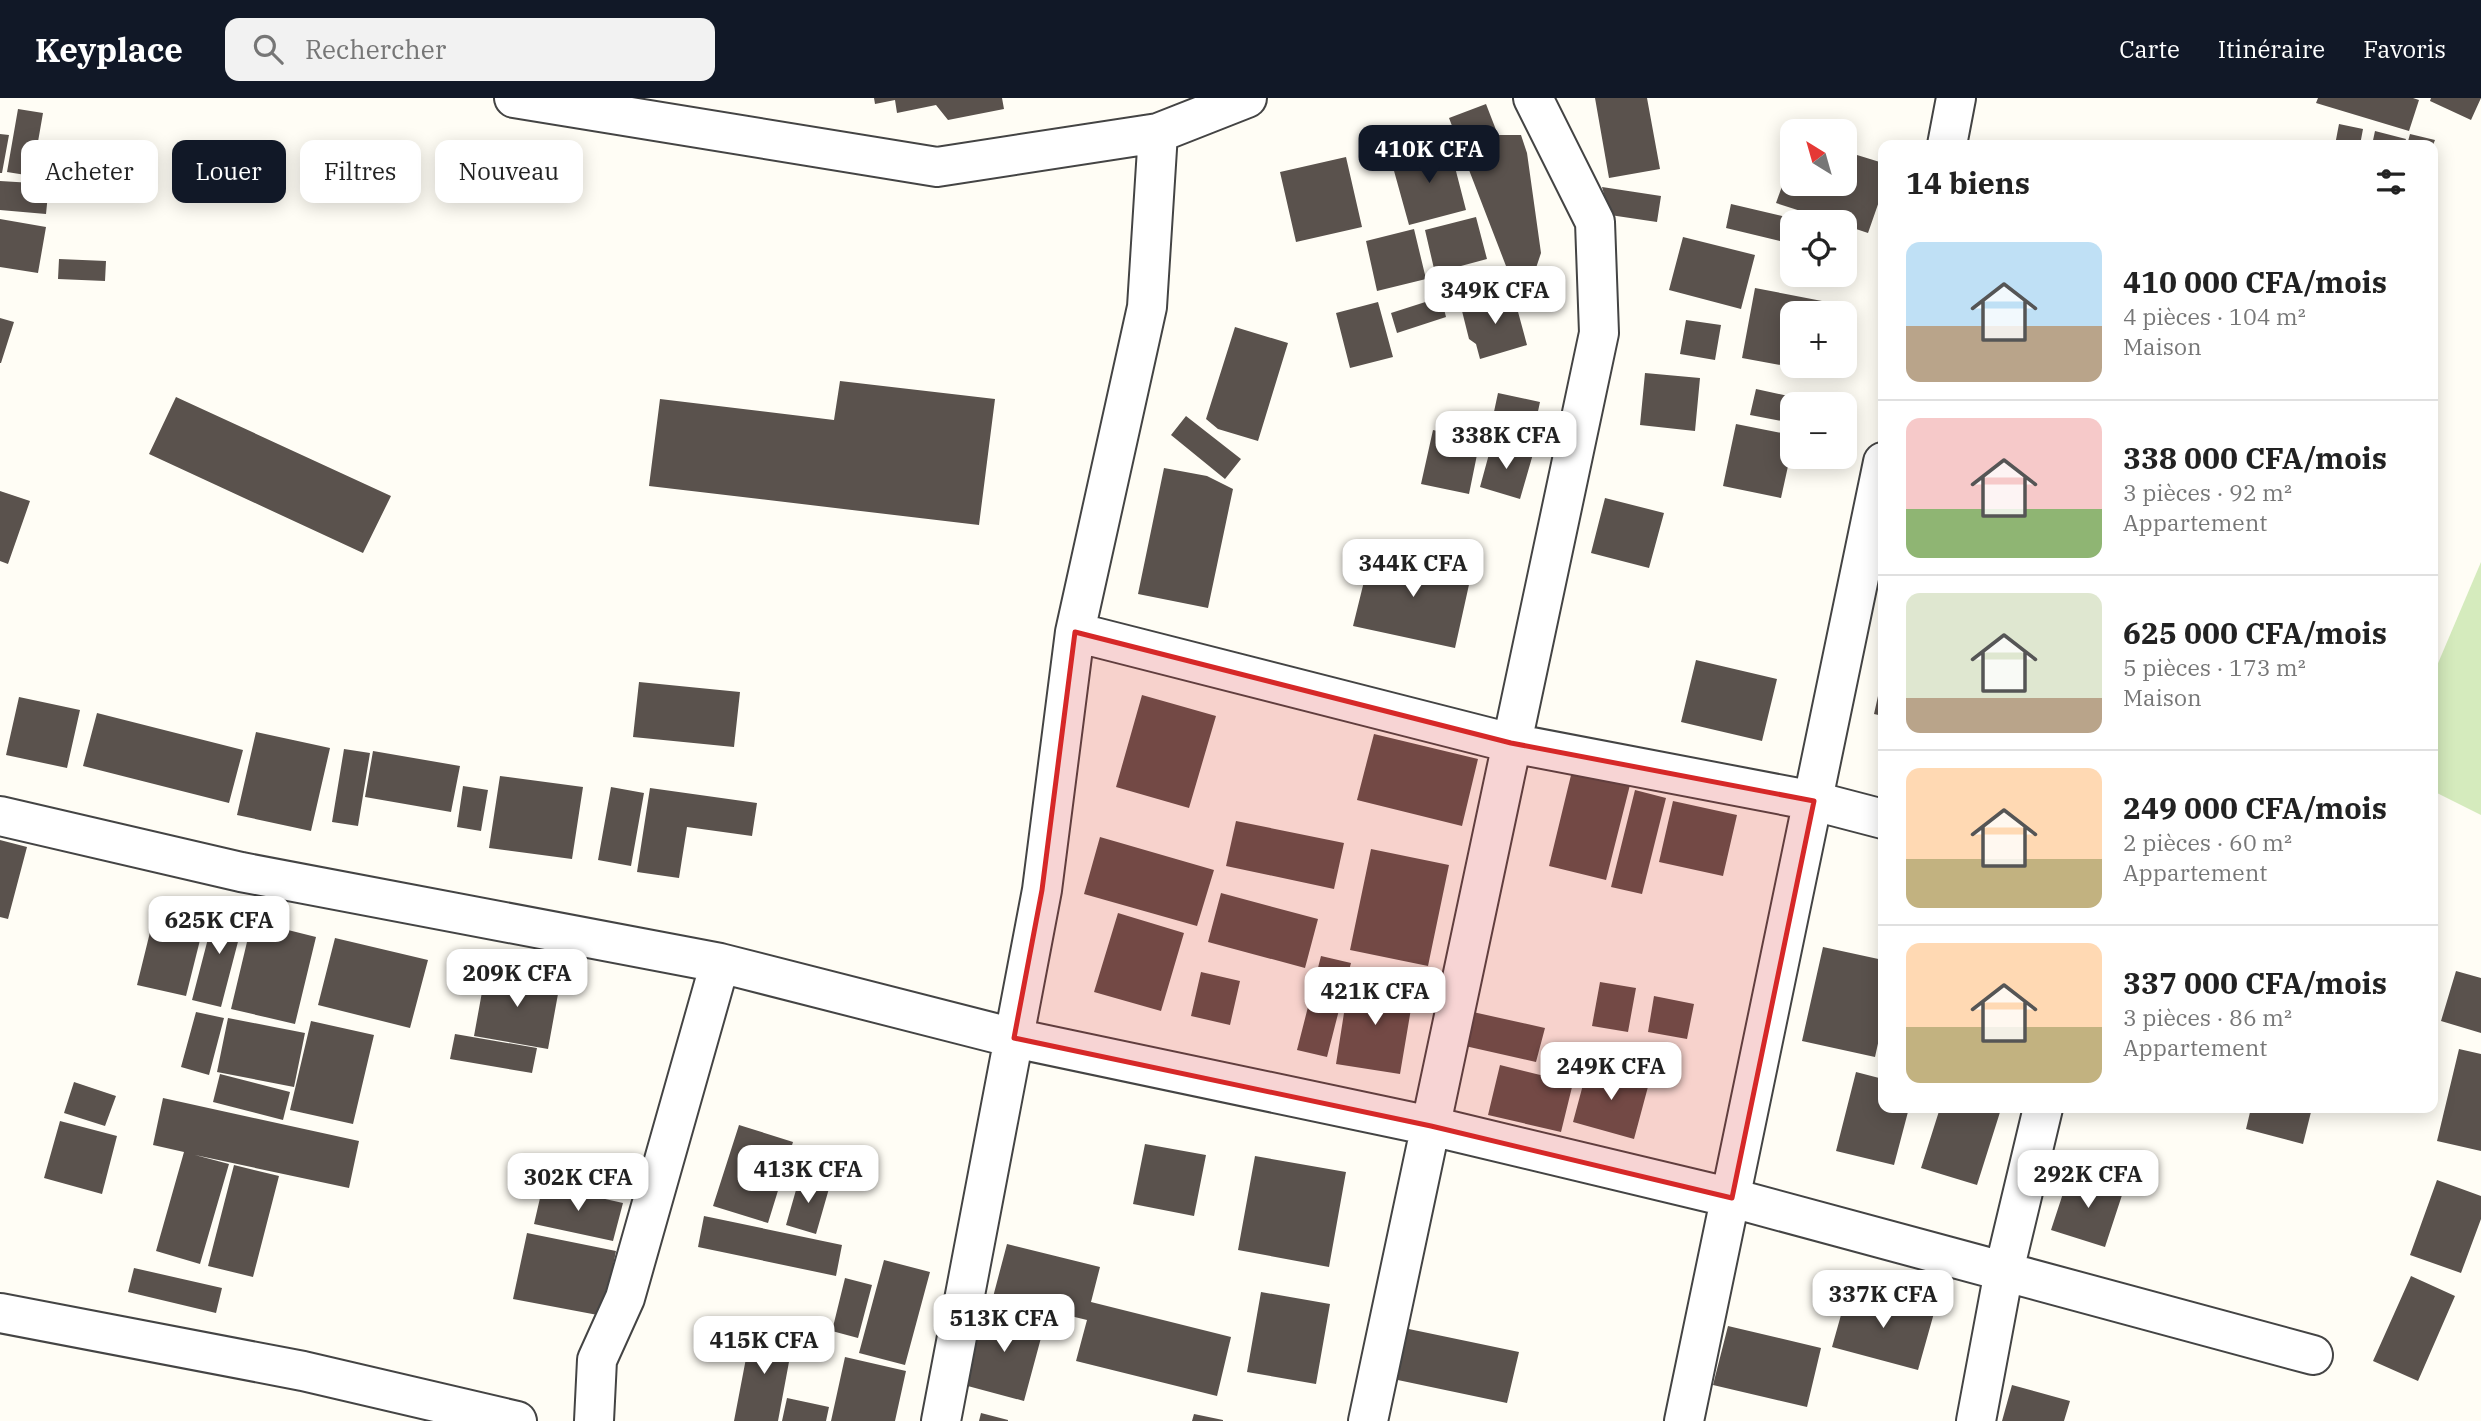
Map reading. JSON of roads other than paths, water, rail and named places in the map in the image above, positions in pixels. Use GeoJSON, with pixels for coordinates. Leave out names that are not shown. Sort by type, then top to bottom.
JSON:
{"type":"FeatureCollection","features":[{"type":"Feature","properties":{"kind":"street"},"geometry":{"type":"LineString","coordinates":[[514,98],[709,115],[937,167],[1158,134],[1247,98]]}},
{"type":"Feature","properties":{"kind":"street"},"geometry":{"type":"LineString","coordinates":[[1368,1421],[1600,333],[1595,222],[1533,98]]}},
{"type":"Feature","properties":{"kind":"street"},"geometry":{"type":"LineString","coordinates":[[1948,140],[1956,98]]}},
{"type":"Feature","properties":{"kind":"street"},"geometry":{"type":"LineString","coordinates":[[941,1421],[1042,890],[1075,632],[1147,307],[1158,134]]}},
{"type":"Feature","properties":{"kind":"street"},"geometry":{"type":"LineString","coordinates":[[1684,1421],[1878,487]]}},
{"type":"Feature","properties":{"kind":"street"},"geometry":{"type":"LineString","coordinates":[[1075,632],[1511,743],[1814,801],[1878,818]]}},
{"type":"Feature","properties":{"kind":"street"},"geometry":{"type":"LineString","coordinates":[[0,816],[241,872],[720,963],[1014,1038],[1432,1126],[1732,1198],[2313,1355]]}},
{"type":"Feature","properties":{"kind":"street"},"geometry":{"type":"LineString","coordinates":[[594,1421],[597,1360],[625,1298],[720,963]]}},
{"type":"Feature","properties":{"kind":"street"},"geometry":{"type":"LineString","coordinates":[[1976,1421],[2004,1271],[2042,1113]]}},
{"type":"Feature","properties":{"kind":"street"},"geometry":{"type":"LineString","coordinates":[[0,1313],[303,1371],[517,1421]]}}]}
